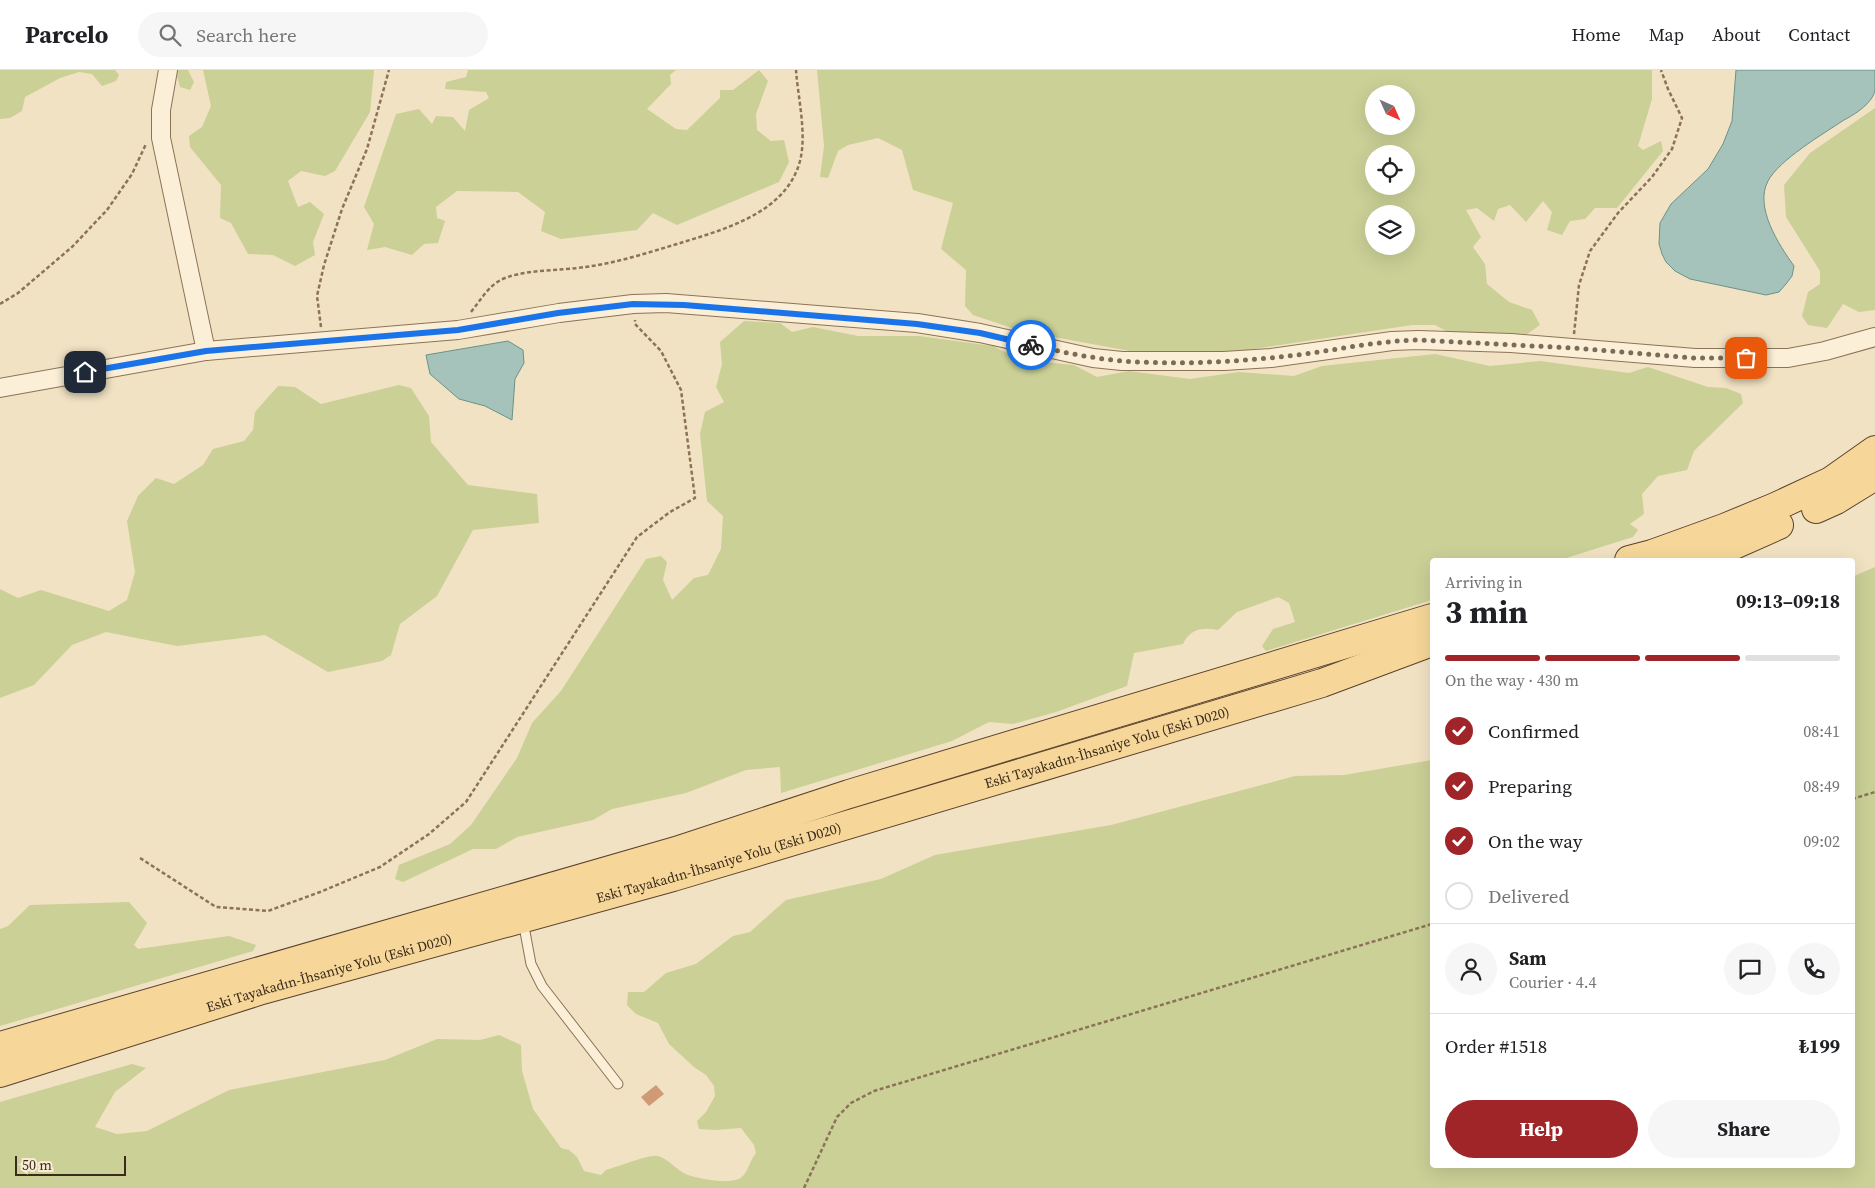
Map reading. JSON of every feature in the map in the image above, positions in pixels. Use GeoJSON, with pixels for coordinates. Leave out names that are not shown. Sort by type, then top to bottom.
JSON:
{"type":"FeatureCollection","features":[{"type":"Feature","properties":{"kind":"main road"},"geometry":{"type":"LineString","coordinates":[[1637,558],[1724,528],[1831,482],[1875,450]]}},
{"type":"Feature","properties":{"kind":"main road"},"geometry":{"type":"LineString","coordinates":[[1698,558],[1725,549],[1836,500],[1875,476]]}},
{"type":"Feature","properties":{"kind":"main road","name":"Eski Tayakadın-İhsaniye Yolu (Eski D020)"},"geometry":{"type":"LineString","coordinates":[[0,1046],[676,851],[849,794],[1430,619]]}},
{"type":"Feature","properties":{"kind":"main road","name":"Eski Tayakadın-İhsaniye Yolu (Eski D020)"},"geometry":{"type":"LineString","coordinates":[[0,1073],[262,990],[673,877],[1322,682],[1430,643]]}},
{"type":"Feature","properties":{"kind":"street"},"geometry":{"type":"LineString","coordinates":[[168,70],[161,110],[161,138],[206,351]]}},
{"type":"Feature","properties":{"kind":"street"},"geometry":{"type":"LineString","coordinates":[[0,388],[206,351],[458,330],[558,313],[633,304],[693,305],[917,324],[980,333],[1084,356],[1122,361],[1224,361],[1310,353],[1392,341],[1449,341],[1573,348],[1694,358],[1788,358],[1825,352],[1875,337]]}},
{"type":"Feature","properties":{"kind":"lane"},"geometry":{"type":"LineString","coordinates":[[523,919],[531,964],[542,986],[618,1084]]}},
{"type":"Feature","properties":{"kind":"path"},"geometry":{"type":"LineString","coordinates":[[323,342],[317,296],[324,265],[342,209],[367,149],[389,70]]}},
{"type":"Feature","properties":{"kind":"path"},"geometry":{"type":"LineString","coordinates":[[458,330],[490,288],[500,280],[513,275],[586,267],[637,256],[736,225],[769,205],[783,192],[800,161],[803,139],[796,70]]}},
{"type":"Feature","properties":{"kind":"path"},"geometry":{"type":"LineString","coordinates":[[1573,348],[1574,321],[1579,286],[1590,251],[1618,212],[1652,177],[1672,149],[1682,118],[1661,70]]}},
{"type":"Feature","properties":{"kind":"path"},"geometry":{"type":"LineString","coordinates":[[0,304],[18,293],[72,247],[107,210],[132,174],[149,138]]}},
{"type":"Feature","properties":{"kind":"path"},"geometry":{"type":"LineString","coordinates":[[140,858],[216,907],[268,911],[380,867],[429,834],[466,802],[637,538],[670,512],[695,498],[681,390],[661,351],[635,324],[633,304]]}},
{"type":"Feature","properties":{"kind":"path"},"geometry":{"type":"LineString","coordinates":[[1855,798],[1875,792]]}},
{"type":"Feature","properties":{"kind":"path"},"geometry":{"type":"LineString","coordinates":[[804,1188],[837,1117],[851,1103],[874,1091],[1430,925]]}},
{"type":"Feature","properties":{"kind":"green space"},"geometry":{"type":"Polygon","coordinates":[[[0,70],[115,70],[119,75],[116,81],[102,86],[92,74],[79,72],[60,78],[25,97],[22,111],[10,118],[0,119],[0,70]]]}},
{"type":"Feature","properties":{"kind":"green space"},"geometry":{"type":"Polygon","coordinates":[[[178,70],[188,70],[194,82],[190,90],[180,87],[177,76],[178,70]]]}},
{"type":"Feature","properties":{"kind":"green space"},"geometry":{"type":"Polygon","coordinates":[[[203,70],[374,70],[370,112],[335,171],[325,176],[301,171],[288,181],[298,207],[310,202],[324,214],[313,242],[315,255],[295,266],[273,255],[248,254],[231,223],[220,218],[221,185],[190,147],[189,136],[202,127],[211,106],[203,70]]]}},
{"type":"Feature","properties":{"kind":"green space"},"geometry":{"type":"Polygon","coordinates":[[[468,70],[676,70],[670,75],[671,84],[647,109],[676,129],[687,130],[720,98],[720,90],[733,90],[759,70],[768,81],[756,114],[757,130],[771,141],[784,140],[789,162],[779,182],[677,225],[653,213],[637,230],[561,239],[541,231],[545,212],[518,192],[457,191],[436,207],[437,218],[445,221],[438,243],[424,244],[412,255],[385,247],[367,250],[374,224],[364,207],[396,114],[419,109],[432,124],[436,116],[453,117],[465,131],[469,110],[489,98],[486,92],[445,89],[446,82],[466,77],[468,70]]]}},
{"type":"Feature","properties":{"kind":"green space"},"geometry":{"type":"Polygon","coordinates":[[[817,70],[1652,70],[1652,99],[1638,146],[1643,150],[1661,141],[1663,151],[1617,208],[1595,208],[1585,219],[1570,221],[1562,235],[1547,230],[1552,212],[1543,201],[1526,222],[1510,205],[1498,209],[1494,221],[1477,208],[1466,210],[1481,237],[1473,247],[1485,264],[1487,284],[1509,302],[1532,310],[1540,325],[1527,334],[1450,333],[1435,325],[1412,325],[1234,352],[1141,353],[1021,331],[973,315],[965,306],[966,270],[941,249],[953,203],[913,190],[902,150],[878,138],[848,145],[838,151],[828,178],[820,177],[824,146],[817,70]]]}},
{"type":"Feature","properties":{"kind":"green space"},"geometry":{"type":"Polygon","coordinates":[[[1875,108],[1875,310],[1859,312],[1843,304],[1827,328],[1808,325],[1802,316],[1808,292],[1820,284],[1820,271],[1786,217],[1784,185],[1810,153],[1875,108]]]}},
{"type":"Feature","properties":{"kind":"green space"},"geometry":{"type":"Polygon","coordinates":[[[744,321],[780,323],[792,332],[813,327],[858,336],[919,336],[993,346],[1021,360],[1074,365],[1097,377],[1129,371],[1190,379],[1239,372],[1294,376],[1322,366],[1435,354],[1490,366],[1540,361],[1629,373],[1648,367],[1708,387],[1726,388],[1741,394],[1743,403],[1694,451],[1687,470],[1658,476],[1642,494],[1644,514],[1630,524],[1638,530],[1633,537],[1566,558],[1430,558],[1430,601],[1266,651],[1262,646],[1273,629],[1295,622],[1289,603],[1278,597],[1237,612],[1218,630],[1197,630],[1189,635],[1183,644],[1134,653],[1127,686],[1056,712],[1013,724],[989,722],[952,741],[781,793],[780,767],[746,770],[686,793],[612,809],[593,820],[517,837],[496,849],[473,849],[403,882],[395,879],[399,865],[450,844],[471,825],[517,758],[532,723],[561,691],[646,559],[661,556],[667,562],[663,580],[672,600],[694,578],[708,575],[721,549],[723,516],[707,501],[700,434],[705,412],[724,402],[716,387],[722,364],[720,342],[744,321]]]}},
{"type":"Feature","properties":{"kind":"green space"},"geometry":{"type":"Polygon","coordinates":[[[399,385],[411,388],[429,416],[431,442],[468,485],[537,494],[539,523],[473,530],[437,596],[400,624],[391,655],[382,661],[328,672],[265,635],[177,646],[106,632],[72,645],[34,685],[0,698],[0,589],[18,598],[41,590],[109,611],[127,600],[135,572],[127,521],[138,496],[156,478],[174,484],[203,465],[213,449],[244,441],[253,430],[255,412],[278,386],[295,387],[321,404],[399,385]]]}},
{"type":"Feature","properties":{"kind":"green space"},"geometry":{"type":"Polygon","coordinates":[[[1875,567],[1875,1188],[0,1188],[0,1102],[132,1064],[146,1068],[115,1092],[95,1127],[117,1134],[147,1131],[229,1090],[385,1060],[437,1039],[480,1040],[499,1035],[521,1045],[522,1071],[533,1109],[561,1148],[569,1150],[577,1157],[584,1171],[601,1175],[606,1170],[641,1159],[658,1156],[693,1177],[717,1181],[739,1179],[745,1173],[756,1153],[754,1145],[741,1128],[699,1129],[697,1121],[706,1112],[715,1096],[714,1086],[706,1075],[694,1067],[669,1044],[658,1023],[636,1014],[627,1005],[628,992],[644,992],[666,973],[696,964],[733,936],[750,932],[786,900],[881,879],[935,855],[1111,825],[1295,776],[1344,775],[1430,760],[1430,1168],[1855,1168],[1855,576],[1875,567]]]}},
{"type":"Feature","properties":{"kind":"green space"},"geometry":{"type":"Polygon","coordinates":[[[129,902],[147,923],[134,945],[138,949],[229,936],[256,945],[253,951],[0,1026],[0,929],[8,926],[30,905],[129,902]]]}},
{"type":"Feature","properties":{"kind":"water"},"geometry":{"type":"Polygon","coordinates":[[[1736,70],[1875,70],[1874,95],[1867,104],[1858,112],[1791,156],[1768,181],[1764,191],[1766,214],[1775,237],[1794,266],[1792,276],[1779,292],[1766,295],[1690,279],[1675,271],[1666,262],[1659,244],[1660,223],[1671,204],[1708,169],[1723,144],[1732,121],[1736,70]]]}},
{"type":"Feature","properties":{"kind":"water"},"geometry":{"type":"Polygon","coordinates":[[[508,341],[523,350],[524,363],[515,379],[512,420],[485,406],[459,399],[430,374],[426,355],[508,341]]]}},
{"type":"Feature","properties":{"kind":"building"},"geometry":{"type":"Polygon","coordinates":[[[656,1085],[664,1094],[649,1106],[641,1097],[656,1085]]]}},
{"type":"Feature","properties":{"kind":"way so far"},"geometry":{"type":"LineString","coordinates":[[1031,345],[1093,358],[1169,362],[1271,358],[1392,341],[1418,340],[1573,348],[1694,358],[1746,358]]}},
{"type":"Feature","properties":{"kind":"route"},"geometry":{"type":"LineString","coordinates":[[85,372],[206,351],[458,330],[558,313],[633,304],[721,307],[917,324],[980,333],[1031,345]]}}]}
